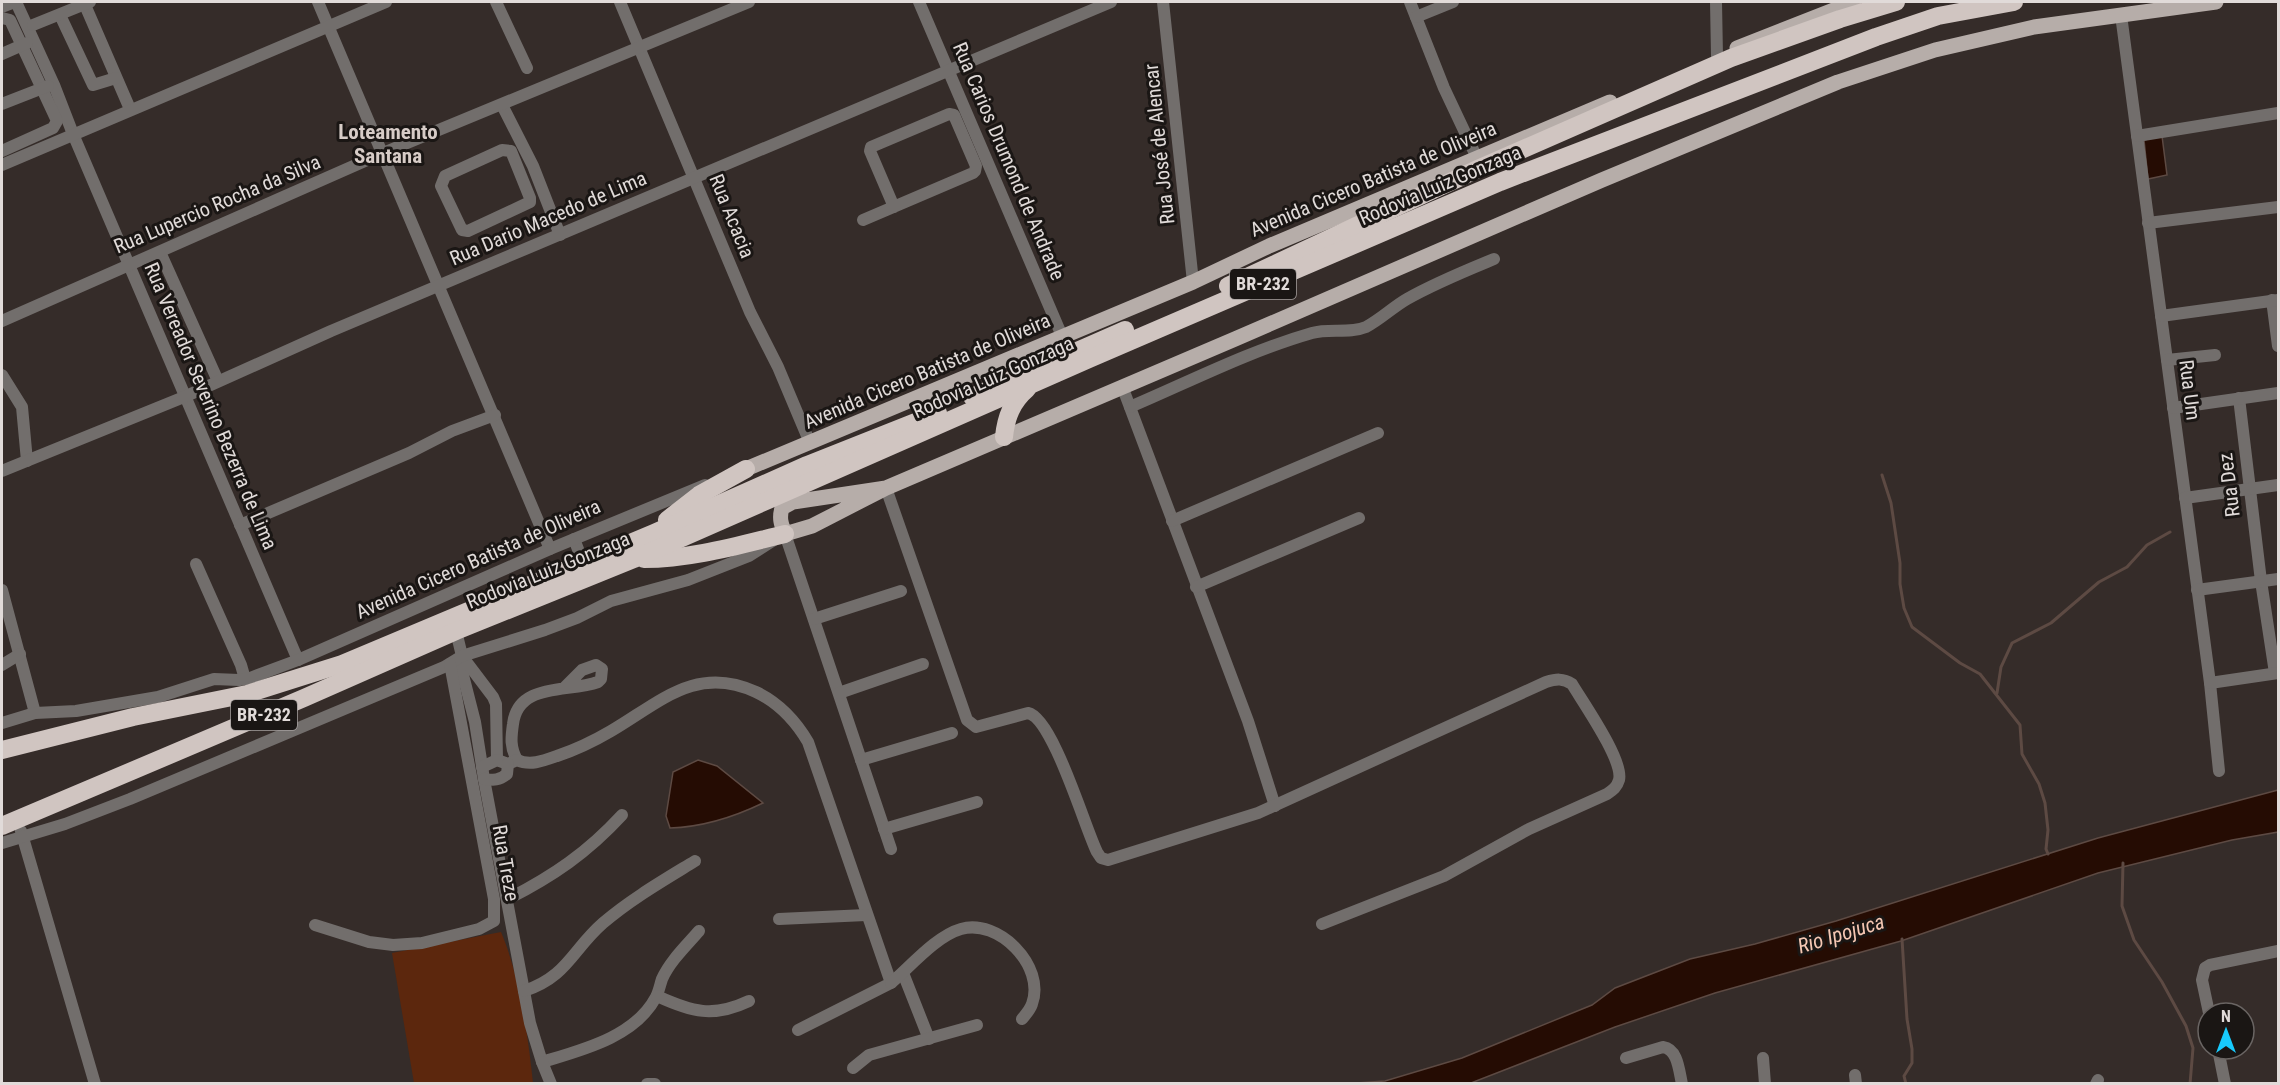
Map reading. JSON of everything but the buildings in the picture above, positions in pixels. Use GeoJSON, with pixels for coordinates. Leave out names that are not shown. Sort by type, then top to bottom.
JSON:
{"type":"FeatureCollection","features":[{"type":"Feature","properties":{"kind":"highway","name":"Rodovia Luiz Gonzaga"},"geometry":{"type":"LineString","coordinates":[[2,750],[133,717],[248,694],[342,664],[1206,297],[1480,168],[1724,62],[1840,19],[1896,2]]}},
{"type":"Feature","properties":{"kind":"highway","name":"Rodovia Luiz Gonzaga"},"geometry":{"type":"LineString","coordinates":[[10,822],[456,631],[634,559],[1500,182],[1876,37],[1938,16],[2014,2]]}},
{"type":"Feature","properties":{"kind":"highway"},"geometry":{"type":"LineString","coordinates":[[1004,437],[1010,410],[1019,396],[1031,385]]}},
{"type":"Feature","properties":{"kind":"highway"},"geometry":{"type":"LineString","coordinates":[[654,533],[670,516],[699,495],[746,469]]}},
{"type":"Feature","properties":{"kind":"highway"},"geometry":{"type":"LineString","coordinates":[[634,559],[663,559],[717,551],[782,535]]}},
{"type":"Feature","properties":{"kind":"main road","name":"Avenida Cicero Batista de Oliveira"},"geometry":{"type":"LineString","coordinates":[[746,469],[1193,282],[1280,242],[1781,28],[1854,2]]}},
{"type":"Feature","properties":{"kind":"main road"},"geometry":{"type":"LineString","coordinates":[[886,488],[793,502],[782,508],[780,516],[782,535],[812,526],[886,488],[1591,184],[1838,82],[1882,66],[1983,38],[2034,27],[2216,2]]}},
{"type":"Feature","properties":{"kind":"street"},"geometry":{"type":"LineString","coordinates":[[2,7],[15,2]]}},
{"type":"Feature","properties":{"kind":"street","name":"Rua Vereador Severino Bezerra de Lima"},"geometry":{"type":"LineString","coordinates":[[15,2],[28,43],[54,85],[184,397],[298,660]]}},
{"type":"Feature","properties":{"kind":"street"},"geometry":{"type":"LineString","coordinates":[[318,2],[550,549]]}},
{"type":"Feature","properties":{"kind":"street"},"geometry":{"type":"LineString","coordinates":[[2,165],[386,2]]}},
{"type":"Feature","properties":{"kind":"street"},"geometry":{"type":"LineString","coordinates":[[496,2],[527,68]]}},
{"type":"Feature","properties":{"kind":"street","name":"Rua Acacia"},"geometry":{"type":"LineString","coordinates":[[620,2],[750,312],[778,367],[810,443]]}},
{"type":"Feature","properties":{"kind":"street","name":"Rua Lupercio Rocha da Silva"},"geometry":{"type":"LineString","coordinates":[[2,321],[129,263],[160,252],[383,153],[749,2]]}},
{"type":"Feature","properties":{"kind":"street","name":"Rua Carios Drumond de Andrade"},"geometry":{"type":"LineString","coordinates":[[919,2],[1062,336]]}},
{"type":"Feature","properties":{"kind":"street","name":"Rua Dario Macedo de Lima"},"geometry":{"type":"LineString","coordinates":[[2,471],[184,397],[439,286],[1111,2]]}},
{"type":"Feature","properties":{"kind":"street","name":"Rua José de Alencar"},"geometry":{"type":"LineString","coordinates":[[1163,2],[1193,282]]}},
{"type":"Feature","properties":{"kind":"street"},"geometry":{"type":"LineString","coordinates":[[1410,2],[1444,88],[1477,158]]}},
{"type":"Feature","properties":{"kind":"street"},"geometry":{"type":"LineString","coordinates":[[1416,17],[1453,2]]}},
{"type":"Feature","properties":{"kind":"street"},"geometry":{"type":"LineString","coordinates":[[1716,2],[1717,56]]}},
{"type":"Feature","properties":{"kind":"street"},"geometry":{"type":"LineString","coordinates":[[33,25],[89,3],[116,78],[130,109]]}},
{"type":"Feature","properties":{"kind":"street"},"geometry":{"type":"LineString","coordinates":[[60,15],[93,86],[116,78]]}},
{"type":"Feature","properties":{"kind":"street","name":"Rua Um"},"geometry":{"type":"LineString","coordinates":[[2121,15],[2210,683],[2219,771]]}},
{"type":"Feature","properties":{"kind":"street"},"geometry":{"type":"LineString","coordinates":[[2,18],[10,20],[28,43],[40,88],[57,121],[55,126],[2,152]]}},
{"type":"Feature","properties":{"kind":"street"},"geometry":{"type":"LineString","coordinates":[[2,54],[28,43]]}},
{"type":"Feature","properties":{"kind":"street"},"geometry":{"type":"LineString","coordinates":[[2,104],[40,88],[54,85]]}},
{"type":"Feature","properties":{"kind":"street"},"geometry":{"type":"LineString","coordinates":[[502,105],[533,166],[560,235]]}},
{"type":"Feature","properties":{"kind":"street"},"geometry":{"type":"LineString","coordinates":[[2137,136],[2278,113]]}},
{"type":"Feature","properties":{"kind":"street"},"geometry":{"type":"LineString","coordinates":[[863,220],[894,207],[975,171],[976,166],[956,118],[949,114],[872,145],[870,151],[894,207]]}},
{"type":"Feature","properties":{"kind":"street"},"geometry":{"type":"LineString","coordinates":[[966,143],[978,137]]}},
{"type":"Feature","properties":{"kind":"street"},"geometry":{"type":"LineString","coordinates":[[506,149],[511,152],[520,174],[530,198],[527,205],[468,231],[462,230],[441,186],[445,176],[506,149]]}},
{"type":"Feature","properties":{"kind":"street"},"geometry":{"type":"LineString","coordinates":[[520,174],[533,166]]}},
{"type":"Feature","properties":{"kind":"street"},"geometry":{"type":"LineString","coordinates":[[2148,224],[2278,207]]}},
{"type":"Feature","properties":{"kind":"street"},"geometry":{"type":"LineString","coordinates":[[160,252],[218,381]]}},
{"type":"Feature","properties":{"kind":"street"},"geometry":{"type":"LineString","coordinates":[[1130,406],[1261,351],[1312,333],[1364,328],[1419,292],[1494,259]]}},
{"type":"Feature","properties":{"kind":"street"},"geometry":{"type":"LineString","coordinates":[[2161,316],[2275,300],[2278,346]]}},
{"type":"Feature","properties":{"kind":"street"},"geometry":{"type":"LineString","coordinates":[[2167,360],[2215,355]]}},
{"type":"Feature","properties":{"kind":"street"},"geometry":{"type":"LineString","coordinates":[[2,375],[22,407],[27,461]]}},
{"type":"Feature","properties":{"kind":"street"},"geometry":{"type":"LineString","coordinates":[[1122,386],[1248,721],[1275,806]]}},
{"type":"Feature","properties":{"kind":"street"},"geometry":{"type":"LineString","coordinates":[[2173,408],[2278,393]]}},
{"type":"Feature","properties":{"kind":"street","name":"Rua Dez"},"geometry":{"type":"LineString","coordinates":[[2239,398],[2261,581],[2277,673]]}},
{"type":"Feature","properties":{"kind":"street"},"geometry":{"type":"LineString","coordinates":[[240,525],[409,453],[452,431],[495,415]]}},
{"type":"Feature","properties":{"kind":"street"},"geometry":{"type":"LineString","coordinates":[[1172,521],[1378,433]]}},
{"type":"Feature","properties":{"kind":"street","name":"Avenida Cicero Batista de Oliveira"},"geometry":{"type":"LineString","coordinates":[[2,723],[35,713],[64,712],[158,697],[214,679],[245,679],[298,660],[550,549],[746,469]]}},
{"type":"Feature","properties":{"kind":"street"},"geometry":{"type":"LineString","coordinates":[[2185,498],[2278,485]]}},
{"type":"Feature","properties":{"kind":"street"},"geometry":{"type":"LineString","coordinates":[[886,488],[967,720],[976,727],[1029,713],[1039,719],[1059,754],[1093,845],[1101,858],[1108,860],[1119,857],[1275,806],[1555,679],[1565,680],[1572,684],[1616,758],[1619,779],[1616,788],[1529,829],[1444,876],[1322,924]]}},
{"type":"Feature","properties":{"kind":"street"},"geometry":{"type":"LineString","coordinates":[[1196,587],[1359,518]]}},
{"type":"Feature","properties":{"kind":"street"},"geometry":{"type":"LineString","coordinates":[[2,843],[130,800],[450,664],[462,656],[545,630],[577,618],[611,601],[688,580],[749,556],[782,535],[814,619],[891,849]]}},
{"type":"Feature","properties":{"kind":"street"},"geometry":{"type":"LineString","coordinates":[[574,539],[584,562]]}},
{"type":"Feature","properties":{"kind":"street"},"geometry":{"type":"LineString","coordinates":[[196,564],[242,665],[245,679]]}},
{"type":"Feature","properties":{"kind":"street"},"geometry":{"type":"LineString","coordinates":[[2197,590],[2278,579]]}},
{"type":"Feature","properties":{"kind":"street"},"geometry":{"type":"LineString","coordinates":[[814,619],[901,591]]}},
{"type":"Feature","properties":{"kind":"street"},"geometry":{"type":"LineString","coordinates":[[454,593],[463,613]]}},
{"type":"Feature","properties":{"kind":"street"},"geometry":{"type":"LineString","coordinates":[[2,594],[21,654],[35,713]]}},
{"type":"Feature","properties":{"kind":"street"},"geometry":{"type":"LineString","coordinates":[[456,631],[530,1023],[551,1083]]}},
{"type":"Feature","properties":{"kind":"street"},"geometry":{"type":"LineString","coordinates":[[2,665],[21,654]]}},
{"type":"Feature","properties":{"kind":"street"},"geometry":{"type":"LineString","coordinates":[[462,656],[488,689],[496,704],[496,717],[508,761]]}},
{"type":"Feature","properties":{"kind":"street","name":"Rua Treze"},"geometry":{"type":"LineString","coordinates":[[315,925],[369,942],[393,945],[422,943],[479,929],[494,921],[494,899],[450,664]]}},
{"type":"Feature","properties":{"kind":"street"},"geometry":{"type":"LineString","coordinates":[[839,693],[923,664]]}},
{"type":"Feature","properties":{"kind":"street"},"geometry":{"type":"LineString","coordinates":[[2210,683],[2277,673]]}},
{"type":"Feature","properties":{"kind":"street"},"geometry":{"type":"LineString","coordinates":[[483,773],[508,761],[543,762],[569,752],[610,732],[656,701],[690,685],[717,681],[741,686],[765,697],[781,708],[799,726],[808,742],[891,983]]}},
{"type":"Feature","properties":{"kind":"street"},"geometry":{"type":"LineString","coordinates":[[483,773],[495,780],[507,774],[513,719],[525,698],[566,687]]}},
{"type":"Feature","properties":{"kind":"street"},"geometry":{"type":"LineString","coordinates":[[469,697],[477,690],[488,689]]}},
{"type":"Feature","properties":{"kind":"street"},"geometry":{"type":"LineString","coordinates":[[475,722],[488,723],[496,717]]}},
{"type":"Feature","properties":{"kind":"street"},"geometry":{"type":"LineString","coordinates":[[861,760],[952,734]]}},
{"type":"Feature","properties":{"kind":"street"},"geometry":{"type":"LineString","coordinates":[[884,829],[977,802]]}},
{"type":"Feature","properties":{"kind":"street"},"geometry":{"type":"LineString","coordinates":[[508,899],[560,871],[586,851],[622,815]]}},
{"type":"Feature","properties":{"kind":"street"},"geometry":{"type":"LineString","coordinates":[[10,822],[22,837],[95,1083]]}},
{"type":"Feature","properties":{"kind":"street"},"geometry":{"type":"LineString","coordinates":[[524,991],[548,981],[560,972],[588,939],[610,918],[695,861]]}},
{"type":"Feature","properties":{"kind":"street"},"geometry":{"type":"LineString","coordinates":[[779,919],[866,915]]}},
{"type":"Feature","properties":{"kind":"street"},"geometry":{"type":"LineString","coordinates":[[798,1030],[891,983],[942,938],[960,929],[976,927],[991,931],[1005,939],[1017,950],[1031,971],[1035,991],[1033,1004],[1022,1019]]}},
{"type":"Feature","properties":{"kind":"street"},"geometry":{"type":"LineString","coordinates":[[542,1062],[583,1050],[607,1040],[631,1025],[647,1010],[657,996],[671,964],[699,931]]}},
{"type":"Feature","properties":{"kind":"street"},"geometry":{"type":"LineString","coordinates":[[2207,1001],[2202,980],[2205,968],[2278,951]]}},
{"type":"Feature","properties":{"kind":"street"},"geometry":{"type":"LineString","coordinates":[[903,973],[929,1039]]}},
{"type":"Feature","properties":{"kind":"street"},"geometry":{"type":"LineString","coordinates":[[657,996],[685,1008],[704,1012],[735,1008],[749,1001]]}},
{"type":"Feature","properties":{"kind":"street"},"geometry":{"type":"LineString","coordinates":[[854,1068],[869,1055],[977,1025]]}},
{"type":"Feature","properties":{"kind":"street"},"geometry":{"type":"LineString","coordinates":[[1626,1058],[1663,1047],[1673,1051],[1682,1083]]}},
{"type":"Feature","properties":{"kind":"street"},"geometry":{"type":"LineString","coordinates":[[1763,1058],[1765,1083]]}},
{"type":"Feature","properties":{"kind":"street"},"geometry":{"type":"LineString","coordinates":[[2221,1061],[2226,1083]]}},
{"type":"Feature","properties":{"kind":"street"},"geometry":{"type":"LineString","coordinates":[[647,1083],[655,1083]]}},
{"type":"Feature","properties":{"kind":"shaded area"},"geometry":{"type":"Polygon","coordinates":[[[501,932],[518,987],[526,1026],[533,1083],[414,1083],[392,953],[501,932]]]}},
{"type":"Feature","properties":{"kind":"water"},"geometry":{"type":"Polygon","coordinates":[[[2162,136],[2167,175],[2148,179],[2144,140],[2162,136]]]}},
{"type":"Feature","properties":{"kind":"water"},"geometry":{"type":"Polygon","coordinates":[[[698,760],[717,766],[763,803],[718,820],[695,826],[670,828],[666,816],[673,772],[698,760]]]}},
{"type":"Feature","properties":{"kind":"water","name":"Rio Ipojuca"},"geometry":{"type":"Polygon","coordinates":[[[2278,790],[2278,832],[2232,840],[2098,873],[1901,941],[1715,993],[1615,1027],[1471,1083],[1356,1083],[1385,1081],[1462,1058],[1592,1005],[1615,988],[1690,959],[1755,944],[1836,921],[2098,838],[2278,790]]]}},
{"type":"Feature","properties":{"kind":"waterway"},"geometry":{"type":"LineString","coordinates":[[1882,475],[1891,503],[1904,608],[1912,627],[1960,663],[1980,674],[2020,725],[2022,754],[2039,784],[2045,803],[2048,854]]}},
{"type":"Feature","properties":{"kind":"waterway"},"geometry":{"type":"LineString","coordinates":[[1997,693],[2001,667],[2012,643],[2051,623],[2099,582],[2127,567],[2147,545],[2170,532]]}},
{"type":"Feature","properties":{"kind":"waterway"},"geometry":{"type":"LineString","coordinates":[[2123,863],[2122,906],[2134,940],[2162,982],[2186,1026],[2193,1048],[2190,1084]]}},
{"type":"Feature","properties":{"kind":"waterway"},"geometry":{"type":"LineString","coordinates":[[1902,939],[1907,1019],[1912,1049],[1912,1063],[1904,1076],[1906,1084]]}},
{"type":"Feature","properties":{"kind":"district","name":"Loteamento Santana"},"geometry":{"type":"Point","coordinates":[388,144]}}]}
